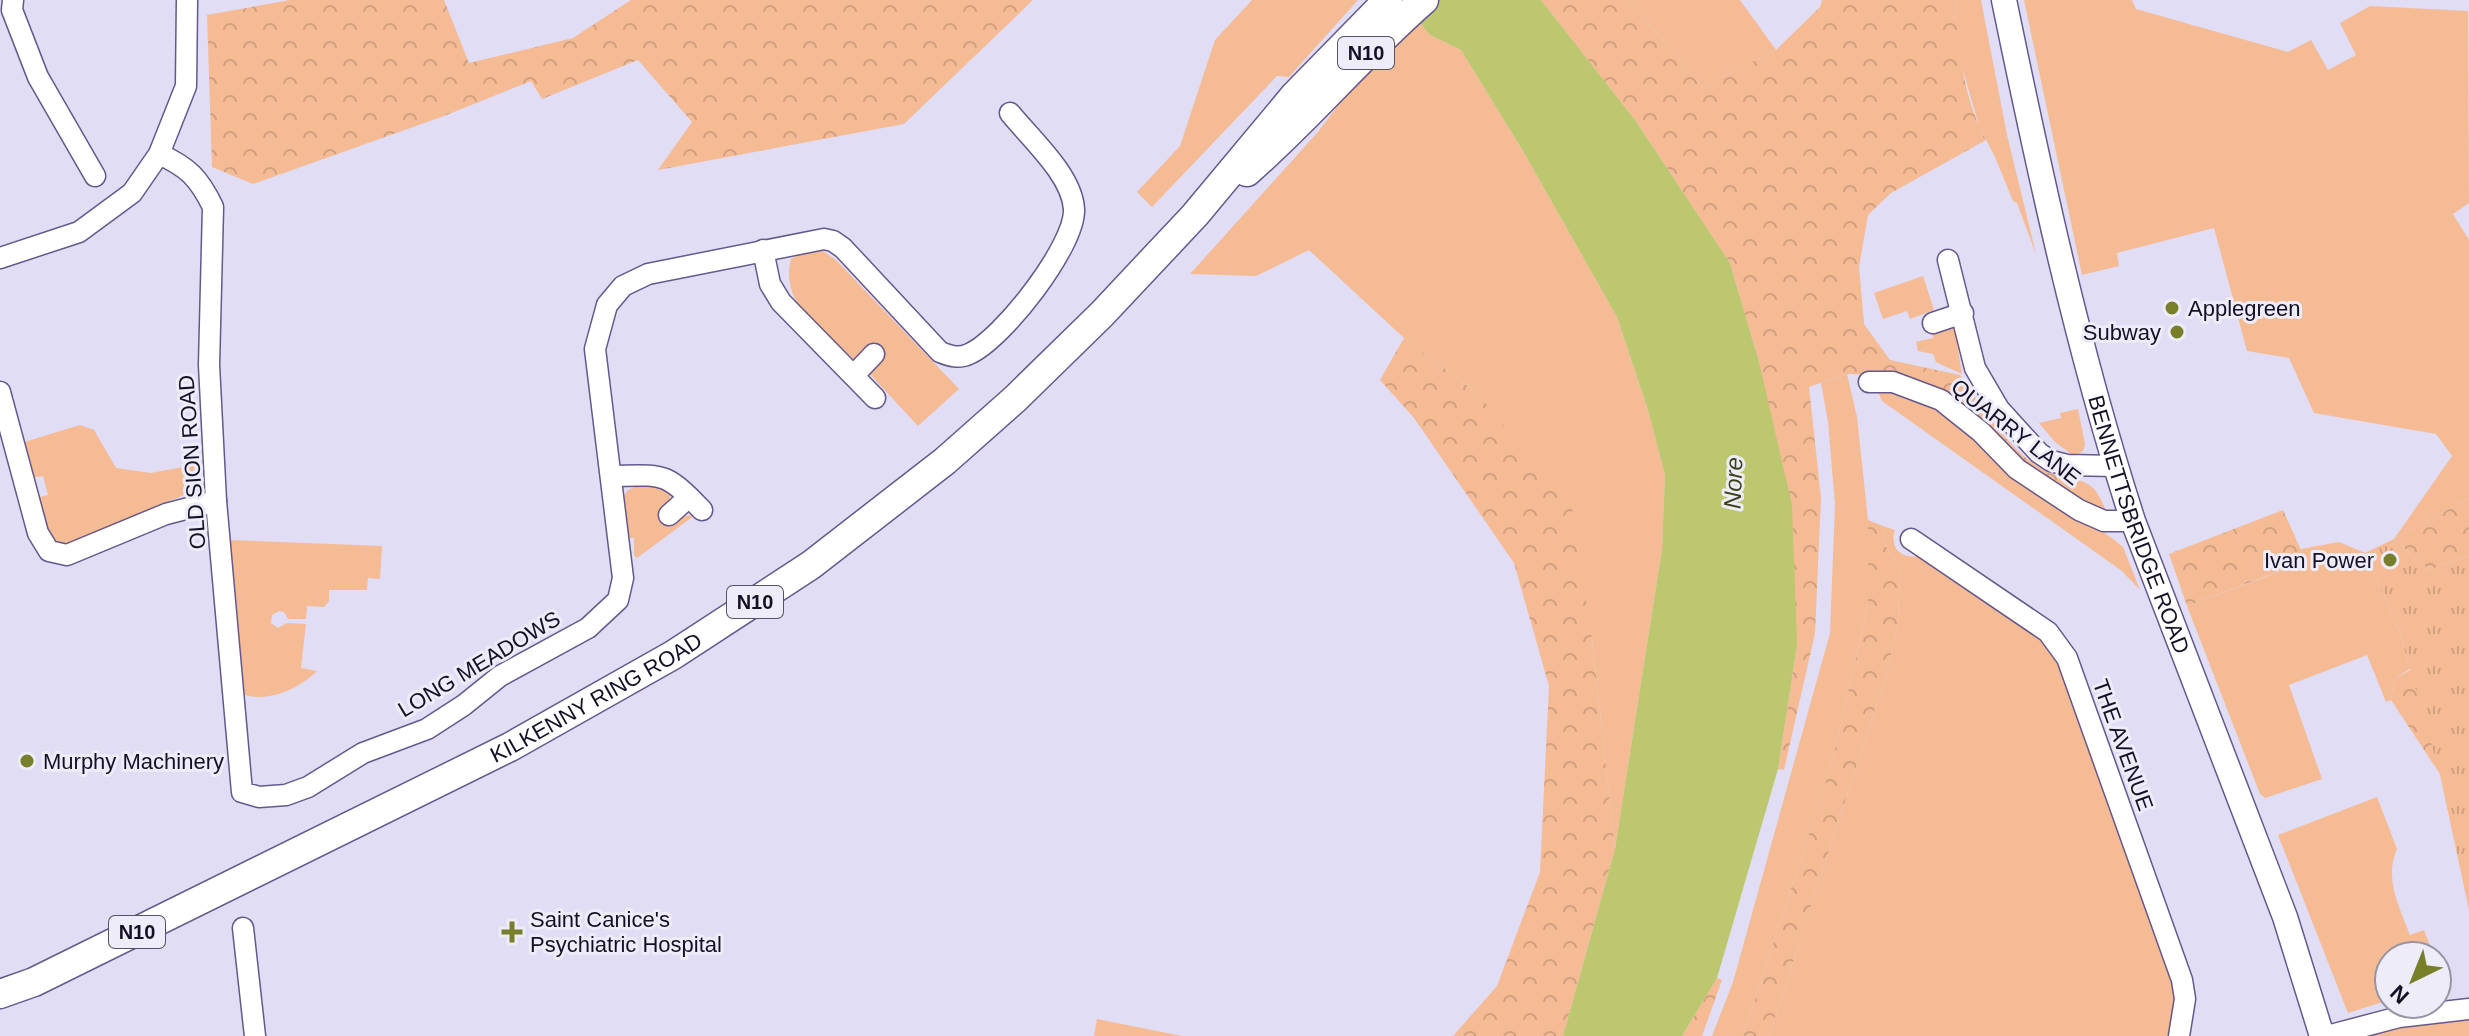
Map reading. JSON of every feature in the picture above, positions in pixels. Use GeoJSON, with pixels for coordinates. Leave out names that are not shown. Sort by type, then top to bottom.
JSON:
{"type":"FeatureCollection","features":[{"type":"Feature","properties":{"kind":"highway","name":"KILKENNY RING ROAD"},"geometry":{"type":"LineString","coordinates":[[0,994],[34,982],[510,747],[673,655],[811,565],[945,461],[1015,399],[1102,314],[1195,215],[1277,146],[1303,102],[1388,0]]}},
{"type":"Feature","properties":{"kind":"highway","name":"KILKENNY RING ROAD"},"geometry":{"type":"LineString","coordinates":[[1303,102],[1424,0]]}},
{"type":"Feature","properties":{"kind":"highway","name":"KILKENNY RING ROAD"},"geometry":{"type":"LineString","coordinates":[[0,1007],[34,982]]}},
{"type":"Feature","properties":{"kind":"main road","name":"BENNETTSBRIDGE ROAD"},"geometry":{"type":"LineString","coordinates":[[2004,0],[2055,238],[2115,466],[2133,521],[2285,917],[2324,1036]]}},
{"type":"Feature","properties":{"kind":"street"},"geometry":{"type":"LineString","coordinates":[[13,0],[12,10],[38,77],[95,176]]}},
{"type":"Feature","properties":{"kind":"street"},"geometry":{"type":"LineString","coordinates":[[0,258],[79,232],[132,193],[159,154],[186,86],[187,0]]}},
{"type":"Feature","properties":{"kind":"street","name":"LONG MEADOWS"},"geometry":{"type":"LineString","coordinates":[[242,792],[259,797],[286,795],[308,787],[363,753],[427,729],[500,676],[588,628],[618,600],[623,578],[595,349],[607,305],[623,286],[648,274],[810,241],[833,241],[940,352],[953,357],[967,355],[982,347],[1051,267],[1072,230],[1074,210],[1071,191],[1010,113]]}},
{"type":"Feature","properties":{"kind":"street","name":"OLD SION ROAD"},"geometry":{"type":"LineString","coordinates":[[159,154],[183,165],[202,184],[213,207],[208,350],[216,501],[242,792]]}},
{"type":"Feature","properties":{"kind":"street"},"geometry":{"type":"LineString","coordinates":[[763,250],[770,284],[781,302],[855,374],[875,398]]}},
{"type":"Feature","properties":{"kind":"street"},"geometry":{"type":"LineString","coordinates":[[1948,260],[1975,368],[1999,409],[2039,453],[2067,465],[2115,466]]}},
{"type":"Feature","properties":{"kind":"street"},"geometry":{"type":"LineString","coordinates":[[1933,323],[1963,313]]}},
{"type":"Feature","properties":{"kind":"street"},"geometry":{"type":"LineString","coordinates":[[855,374],[874,354]]}},
{"type":"Feature","properties":{"kind":"street","name":"QUARRY LANE"},"geometry":{"type":"LineString","coordinates":[[1869,382],[1893,382],[1941,400],[1981,432],[2017,469],[2079,510],[2104,521],[2133,521]]}},
{"type":"Feature","properties":{"kind":"street"},"geometry":{"type":"LineString","coordinates":[[0,392],[38,533],[49,551],[67,555],[166,514],[216,501]]}},
{"type":"Feature","properties":{"kind":"street"},"geometry":{"type":"LineString","coordinates":[[611,476],[661,475],[674,482],[695,503],[669,515]]}},
{"type":"Feature","properties":{"kind":"street","name":"THE AVENUE"},"geometry":{"type":"LineString","coordinates":[[1911,539],[2048,632],[2067,658],[2182,980],[2185,999],[2179,1036]]}},
{"type":"Feature","properties":{"kind":"street"},"geometry":{"type":"LineString","coordinates":[[243,928],[255,1036]]}},
{"type":"Feature","properties":{"kind":"street"},"geometry":{"type":"LineString","coordinates":[[2324,1036],[2399,1017],[2469,1009]]}},
{"type":"Feature","properties":{"kind":"green space"},"geometry":{"type":"Polygon","coordinates":[[[290,0],[444,0],[469,63],[573,38],[631,0],[1033,0],[904,124],[658,170],[692,122],[638,60],[542,99],[531,81],[444,116],[253,184],[212,167],[207,15],[290,0]]]}},
{"type":"Feature","properties":{"kind":"green space"},"geometry":{"type":"Polygon","coordinates":[[[1252,0],[1358,0],[1289,77],[1277,76],[1152,207],[1137,192],[1180,146],[1215,40],[1252,0]]]}},
{"type":"Feature","properties":{"kind":"green space"},"geometry":{"type":"Polygon","coordinates":[[[1541,0],[1629,0],[1702,87],[1776,50],[1820,7],[1822,0],[1956,0],[1963,72],[1972,107],[1986,140],[1891,193],[1868,215],[1859,267],[1864,324],[1890,360],[1960,375],[2004,436],[2032,462],[2047,472],[2063,477],[2062,487],[1890,375],[1847,374],[1809,387],[1821,498],[1815,633],[1784,770],[1778,769],[1797,645],[1759,362],[1730,263],[1635,120],[1541,0]]]}},
{"type":"Feature","properties":{"kind":"green space"},"geometry":{"type":"Polygon","coordinates":[[[1629,0],[1740,0],[1776,50],[1702,87],[1629,0]]]}},
{"type":"Feature","properties":{"kind":"green space"},"geometry":{"type":"Polygon","coordinates":[[[1956,0],[1981,0],[2007,135],[2036,254],[2017,203],[2013,201],[1979,126],[1958,53],[1956,0]]]}},
{"type":"Feature","properties":{"kind":"green space"},"geometry":{"type":"Polygon","coordinates":[[[2024,0],[2132,0],[2136,9],[2288,52],[2311,40],[2328,70],[2356,55],[2340,23],[2370,6],[2468,11],[2469,203],[2453,214],[2469,240],[2469,498],[2394,539],[2452,456],[2436,434],[2314,413],[2289,358],[2247,351],[2214,228],[2117,253],[2119,266],[2082,275],[2024,0]]]}},
{"type":"Feature","properties":{"kind":"green space"},"geometry":{"type":"Polygon","coordinates":[[[1419,21],[1430,35],[1461,50],[1523,151],[1617,317],[1648,410],[1665,475],[1662,549],[1615,849],[1592,640],[1477,393],[1404,338],[1309,250],[1256,276],[1190,274],[1317,133],[1363,73],[1419,21]]]}},
{"type":"Feature","properties":{"kind":"green space"},"geometry":{"type":"Polygon","coordinates":[[[808,250],[823,251],[836,260],[959,389],[918,426],[867,371],[885,352],[875,342],[855,360],[818,328],[798,304],[789,275],[791,259],[808,250]]]}},
{"type":"Feature","properties":{"kind":"green space"},"geometry":{"type":"Polygon","coordinates":[[[1923,276],[1934,310],[1910,319],[1907,311],[1883,319],[1874,293],[1923,276]]]}},
{"type":"Feature","properties":{"kind":"green space"},"geometry":{"type":"Polygon","coordinates":[[[1952,328],[1960,335],[1957,343],[1962,374],[1936,362],[1933,354],[1918,351],[1916,342],[1933,338],[1932,333],[1952,328]]]}},
{"type":"Feature","properties":{"kind":"green space"},"geometry":{"type":"Polygon","coordinates":[[[1404,338],[1477,393],[1572,507],[1592,640],[1615,849],[1563,1036],[1453,1036],[1497,986],[1540,872],[1549,686],[1514,563],[1414,418],[1380,380],[1404,338]]]}},
{"type":"Feature","properties":{"kind":"green space"},"geometry":{"type":"Polygon","coordinates":[[[1847,374],[1857,417],[1868,520],[1868,604],[1832,763],[1743,1036],[1712,1036],[1733,982],[1830,633],[1835,504],[1828,422],[1821,383],[1847,374]]]}},
{"type":"Feature","properties":{"kind":"green space"},"geometry":{"type":"Polygon","coordinates":[[[1893,386],[1923,397],[2013,474],[2123,547],[2140,590],[2122,571],[1882,401],[1877,390],[1893,386]]]}},
{"type":"Feature","properties":{"kind":"green space"},"geometry":{"type":"Polygon","coordinates":[[[2078,409],[2085,444],[2083,451],[2074,456],[2055,442],[2039,423],[2061,418],[2060,413],[2078,409]]]}},
{"type":"Feature","properties":{"kind":"green space"},"geometry":{"type":"Polygon","coordinates":[[[80,425],[94,430],[116,468],[151,473],[194,465],[193,485],[186,493],[168,501],[168,506],[63,547],[48,539],[36,498],[48,495],[43,476],[31,478],[21,443],[80,425]]]}},
{"type":"Feature","properties":{"kind":"green space"},"geometry":{"type":"Polygon","coordinates":[[[2063,477],[2083,482],[2094,489],[2110,519],[2062,487],[2063,477]]]}},
{"type":"Feature","properties":{"kind":"green space"},"geometry":{"type":"Polygon","coordinates":[[[661,483],[670,494],[670,503],[659,514],[671,527],[684,516],[695,515],[637,558],[634,555],[634,538],[624,538],[624,496],[635,487],[661,483]]]}},
{"type":"Feature","properties":{"kind":"green space"},"geometry":{"type":"Polygon","coordinates":[[[2469,498],[2469,556],[2429,570],[2394,539],[2469,498]]]}},
{"type":"Feature","properties":{"kind":"green space"},"geometry":{"type":"Polygon","coordinates":[[[2283,510],[2306,561],[2187,606],[2169,554],[2283,510]]]}},
{"type":"Feature","properties":{"kind":"green space"},"geometry":{"type":"Polygon","coordinates":[[[1868,520],[1883,526],[1885,545],[1900,570],[1898,624],[1887,672],[1769,1036],[1743,1036],[1832,763],[1868,604],[1868,520]]]}},
{"type":"Feature","properties":{"kind":"green space"},"geometry":{"type":"Polygon","coordinates":[[[1883,526],[1895,530],[1895,547],[1902,554],[1919,556],[2045,641],[2061,668],[2174,982],[2178,1000],[2171,1036],[1769,1036],[1887,672],[1898,624],[1900,570],[1885,545],[1883,526]]]}},
{"type":"Feature","properties":{"kind":"green space"},"geometry":{"type":"Polygon","coordinates":[[[2394,539],[2429,570],[2469,556],[2469,909],[2440,774],[2399,630],[2365,553],[2394,539]]]}},
{"type":"Feature","properties":{"kind":"green space"},"geometry":{"type":"Polygon","coordinates":[[[230,540],[382,546],[380,579],[368,578],[367,590],[329,590],[329,601],[324,607],[307,606],[306,619],[288,619],[284,612],[279,611],[272,615],[271,623],[278,628],[287,623],[306,624],[301,668],[317,671],[301,684],[271,696],[242,694],[230,540]]]}},
{"type":"Feature","properties":{"kind":"green space"},"geometry":{"type":"Polygon","coordinates":[[[2339,542],[2365,553],[2399,630],[2410,669],[2394,679],[2391,700],[2386,702],[2367,655],[2289,685],[2322,779],[2265,798],[2260,794],[2187,606],[2305,562],[2301,549],[2339,542]]]}},
{"type":"Feature","properties":{"kind":"green space"},"geometry":{"type":"Polygon","coordinates":[[[2416,667],[2469,747],[2469,909],[2440,774],[2391,700],[2394,679],[2416,667]]]}},
{"type":"Feature","properties":{"kind":"green space"},"geometry":{"type":"Polygon","coordinates":[[[2377,797],[2397,849],[2392,882],[2398,903],[2410,935],[2424,930],[2428,940],[2373,940],[2373,1005],[2348,1013],[2278,835],[2377,797]]]}},
{"type":"Feature","properties":{"kind":"green space"},"geometry":{"type":"Polygon","coordinates":[[[1717,978],[1722,980],[1702,1036],[1682,1036],[1717,978]]]}},
{"type":"Feature","properties":{"kind":"green space"},"geometry":{"type":"Polygon","coordinates":[[[1097,1019],[1182,1036],[1094,1036],[1097,1019]]]}},
{"type":"Feature","properties":{"kind":"green space"},"geometry":{"type":"Polygon","coordinates":[[[2469,1020],[2469,1036],[2361,1036],[2405,1025],[2469,1020]]]}},
{"type":"Feature","properties":{"kind":"water","name":"Nore"},"geometry":{"type":"Polygon","coordinates":[[[1402,0],[1541,0],[1635,120],[1730,263],[1759,362],[1792,505],[1797,645],[1778,769],[1717,978],[1682,1036],[1563,1036],[1615,849],[1662,549],[1665,475],[1648,410],[1617,317],[1523,151],[1461,50],[1430,35],[1402,0]]]}},
{"type":"Feature","properties":{"kind":"place","name":"Applegreen"},"geometry":{"type":"Point","coordinates":[2172,308]}},
{"type":"Feature","properties":{"kind":"place","name":"Subway"},"geometry":{"type":"Point","coordinates":[2177,332]}},
{"type":"Feature","properties":{"kind":"place","name":"Ivan Power"},"geometry":{"type":"Point","coordinates":[2390,560]}},
{"type":"Feature","properties":{"kind":"place","name":"Murphy Machinery"},"geometry":{"type":"Point","coordinates":[27,761]}},
{"type":"Feature","properties":{"kind":"place","name":"Saint Canice's Psychiatric Hospital"},"geometry":{"type":"Point","coordinates":[512,932]}}]}
